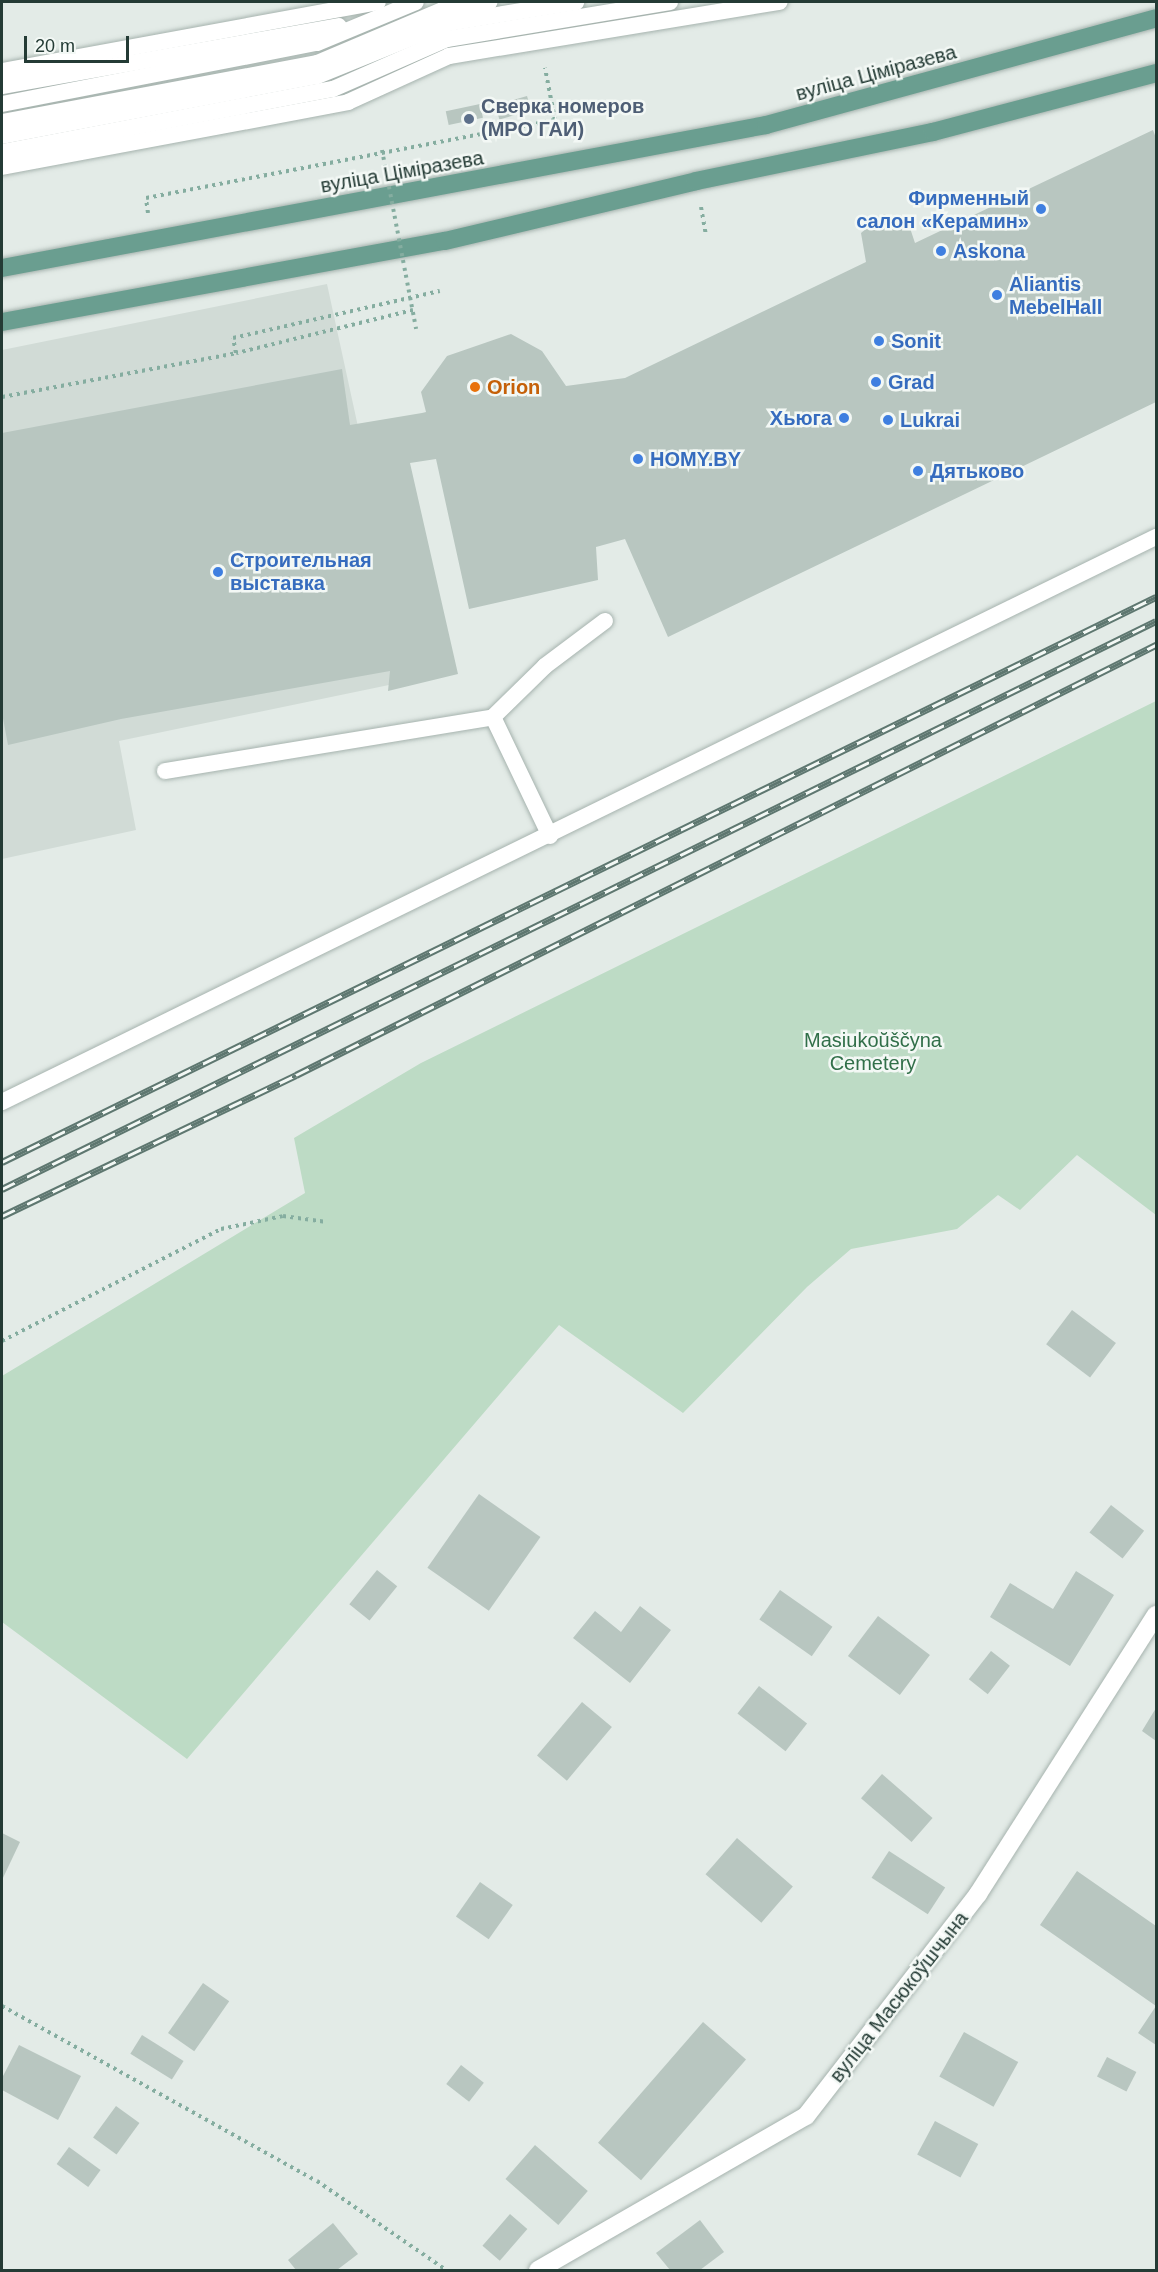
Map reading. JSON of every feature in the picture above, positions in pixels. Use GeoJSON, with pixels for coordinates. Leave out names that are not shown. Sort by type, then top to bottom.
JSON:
{"type":"FeatureCollection","features":[{"type":"Feature","properties":{"kind":"main road","name":"вуліца Ціміразева"},"geometry":{"type":"LineString","coordinates":[[2,268],[766,125],[1156,18]]}},
{"type":"Feature","properties":{"kind":"main road"},"geometry":{"type":"LineString","coordinates":[[2,322],[445,241],[1110,88],[1156,73]]}},
{"type":"Feature","properties":{"kind":"street","name":"вуліца Масюкоўшчына"},"geometry":{"type":"LineString","coordinates":[[537,2271],[806,2116],[978,1894],[1156,1615]]}},
{"type":"Feature","properties":{"kind":"lane"},"geometry":{"type":"LineString","coordinates":[[2,71],[378,2]]}},
{"type":"Feature","properties":{"kind":"lane"},"geometry":{"type":"LineString","coordinates":[[2,104],[317,43],[416,2]]}},
{"type":"Feature","properties":{"kind":"lane"},"geometry":{"type":"LineString","coordinates":[[2,122],[317,63],[445,9],[489,2]]}},
{"type":"Feature","properties":{"kind":"lane"},"geometry":{"type":"LineString","coordinates":[[2,136],[317,76],[448,23],[576,2]]}},
{"type":"Feature","properties":{"kind":"lane"},"geometry":{"type":"LineString","coordinates":[[2,152],[333,89],[447,39],[670,2]]}},
{"type":"Feature","properties":{"kind":"lane"},"geometry":{"type":"LineString","coordinates":[[2,167],[332,106],[449,56],[780,2]]}},
{"type":"Feature","properties":{"kind":"lane"},"geometry":{"type":"LineString","coordinates":[[2,86],[369,21]]}},
{"type":"Feature","properties":{"kind":"lane"},"geometry":{"type":"LineString","coordinates":[[1110,88],[1156,81]]}},
{"type":"Feature","properties":{"kind":"lane"},"geometry":{"type":"LineString","coordinates":[[2,1102],[550,836],[1156,537]]}},
{"type":"Feature","properties":{"kind":"lane"},"geometry":{"type":"LineString","coordinates":[[165,771],[493,717],[545,666],[605,621]]}},
{"type":"Feature","properties":{"kind":"lane"},"geometry":{"type":"LineString","coordinates":[[493,717],[550,836]]}},
{"type":"Feature","properties":{"kind":"path"},"geometry":{"type":"LineString","coordinates":[[146,198],[382,150],[555,120],[540,42]]}},
{"type":"Feature","properties":{"kind":"path"},"geometry":{"type":"LineString","coordinates":[[382,150],[416,329]]}},
{"type":"Feature","properties":{"kind":"path"},"geometry":{"type":"LineString","coordinates":[[236,353],[233,338],[440,291]]}},
{"type":"Feature","properties":{"kind":"path"},"geometry":{"type":"LineString","coordinates":[[2,397],[236,353],[413,310]]}},
{"type":"Feature","properties":{"kind":"path"},"geometry":{"type":"LineString","coordinates":[[2,1341],[221,1229],[284,1216],[327,1222]]}},
{"type":"Feature","properties":{"kind":"path"},"geometry":{"type":"LineString","coordinates":[[2,2006],[317,2181],[446,2271]]}},
{"type":"Feature","properties":{"kind":"shaded area","name":"Строительная выставка"},"geometry":{"type":"Polygon","coordinates":[[[327,284],[413,680],[119,741],[136,830],[2,859],[2,350],[327,284]]]}},
{"type":"Feature","properties":{"kind":"green space","name":"Masiukoŭščyna Cemetery"},"geometry":{"type":"Polygon","coordinates":[[[1156,701],[1156,1215],[1077,1155],[1020,1210],[998,1195],[957,1229],[851,1249],[807,1287],[683,1413],[559,1325],[187,1759],[2,1622],[2,1376],[305,1193],[294,1138],[421,1063],[1156,701]]]}},
{"type":"Feature","properties":{"kind":"building"},"geometry":{"type":"Polygon","coordinates":[[[527,96],[531,110],[499,120],[495,105],[527,96]]]}},
{"type":"Feature","properties":{"kind":"building"},"geometry":{"type":"Polygon","coordinates":[[[480,104],[483,118],[449,125],[446,111],[480,104]]]}},
{"type":"Feature","properties":{"kind":"building","name":"Grad"},"geometry":{"type":"Polygon","coordinates":[[[1153,130],[1156,138],[1156,402],[668,637],[625,539],[596,547],[598,580],[469,609],[436,459],[410,463],[458,674],[388,691],[390,671],[121,719],[8,745],[2,713],[2,433],[342,369],[350,425],[422,413],[426,412],[421,392],[447,356],[511,334],[542,351],[566,386],[625,378],[866,262],[861,233],[884,214],[909,225],[915,243],[1153,130]]]}},
{"type":"Feature","properties":{"kind":"building"},"geometry":{"type":"Polygon","coordinates":[[[1072,1310],[1116,1343],[1090,1377],[1046,1344],[1072,1310]]]}},
{"type":"Feature","properties":{"kind":"building"},"geometry":{"type":"Polygon","coordinates":[[[479,1494],[540,1537],[489,1611],[427,1568],[479,1494]]]}},
{"type":"Feature","properties":{"kind":"building"},"geometry":{"type":"Polygon","coordinates":[[[1111,1505],[1144,1531],[1123,1558],[1089,1533],[1111,1505]]]}},
{"type":"Feature","properties":{"kind":"building"},"geometry":{"type":"Polygon","coordinates":[[[377,1570],[397,1586],[370,1621],[349,1604],[377,1570]]]}},
{"type":"Feature","properties":{"kind":"building"},"geometry":{"type":"Polygon","coordinates":[[[1076,1571],[1114,1595],[1070,1666],[990,1617],[1010,1583],[1053,1609],[1076,1571]]]}},
{"type":"Feature","properties":{"kind":"building"},"geometry":{"type":"Polygon","coordinates":[[[780,1590],[832,1627],[812,1656],[759,1619],[780,1590]]]}},
{"type":"Feature","properties":{"kind":"building"},"geometry":{"type":"Polygon","coordinates":[[[640,1606],[671,1630],[630,1683],[573,1638],[595,1611],[621,1632],[640,1606]]]}},
{"type":"Feature","properties":{"kind":"building"},"geometry":{"type":"Polygon","coordinates":[[[878,1616],[930,1655],[900,1695],[848,1656],[878,1616]]]}},
{"type":"Feature","properties":{"kind":"building"},"geometry":{"type":"Polygon","coordinates":[[[991,1651],[1010,1666],[988,1694],[969,1679],[991,1651]]]}},
{"type":"Feature","properties":{"kind":"building"},"geometry":{"type":"Polygon","coordinates":[[[759,1686],[807,1724],[786,1751],[737,1714],[759,1686]]]}},
{"type":"Feature","properties":{"kind":"building"},"geometry":{"type":"Polygon","coordinates":[[[582,1702],[612,1727],[567,1781],[537,1756],[582,1702]]]}},
{"type":"Feature","properties":{"kind":"building"},"geometry":{"type":"Polygon","coordinates":[[[1156,1708],[1156,1741],[1142,1731],[1156,1708]]]}},
{"type":"Feature","properties":{"kind":"building"},"geometry":{"type":"Polygon","coordinates":[[[882,1774],[933,1818],[912,1842],[861,1798],[882,1774]]]}},
{"type":"Feature","properties":{"kind":"building"},"geometry":{"type":"Polygon","coordinates":[[[2,1833],[20,1842],[2,1880],[2,1833]]]}},
{"type":"Feature","properties":{"kind":"building"},"geometry":{"type":"Polygon","coordinates":[[[737,1838],[793,1887],[761,1923],[706,1874],[737,1838]]]}},
{"type":"Feature","properties":{"kind":"building"},"geometry":{"type":"Polygon","coordinates":[[[889,1851],[945,1887],[928,1914],[872,1878],[889,1851]]]}},
{"type":"Feature","properties":{"kind":"building"},"geometry":{"type":"Polygon","coordinates":[[[1077,1871],[1156,1926],[1156,2006],[1040,1925],[1077,1871]]]}},
{"type":"Feature","properties":{"kind":"building"},"geometry":{"type":"Polygon","coordinates":[[[480,1882],[513,1905],[489,1939],[456,1916],[480,1882]]]}},
{"type":"Feature","properties":{"kind":"building"},"geometry":{"type":"Polygon","coordinates":[[[203,1983],[229,2001],[194,2051],[168,2033],[203,1983]]]}},
{"type":"Feature","properties":{"kind":"building"},"geometry":{"type":"Polygon","coordinates":[[[1156,2006],[1156,2045],[1138,2033],[1156,2006]]]}},
{"type":"Feature","properties":{"kind":"building"},"geometry":{"type":"Polygon","coordinates":[[[703,2022],[746,2059],[641,2180],[598,2143],[703,2022]]]}},
{"type":"Feature","properties":{"kind":"building"},"geometry":{"type":"Polygon","coordinates":[[[964,2032],[1018,2062],[994,2107],[939,2077],[964,2032]]]}},
{"type":"Feature","properties":{"kind":"building"},"geometry":{"type":"Polygon","coordinates":[[[142,2035],[184,2061],[172,2080],[130,2054],[142,2035]]]}},
{"type":"Feature","properties":{"kind":"building"},"geometry":{"type":"Polygon","coordinates":[[[19,2045],[81,2076],[58,2120],[2,2090],[2,2078],[19,2045]]]}},
{"type":"Feature","properties":{"kind":"building"},"geometry":{"type":"Polygon","coordinates":[[[1107,2057],[1136,2072],[1126,2092],[1097,2077],[1107,2057]]]}},
{"type":"Feature","properties":{"kind":"building"},"geometry":{"type":"Polygon","coordinates":[[[461,2065],[484,2083],[469,2102],[446,2084],[461,2065]]]}},
{"type":"Feature","properties":{"kind":"building"},"geometry":{"type":"Polygon","coordinates":[[[116,2106],[139,2123],[117,2155],[93,2138],[116,2106]]]}},
{"type":"Feature","properties":{"kind":"building"},"geometry":{"type":"Polygon","coordinates":[[[935,2121],[978,2144],[960,2178],[917,2155],[935,2121]]]}},
{"type":"Feature","properties":{"kind":"building"},"geometry":{"type":"Polygon","coordinates":[[[535,2145],[588,2191],[558,2225],[505,2179],[535,2145]]]}},
{"type":"Feature","properties":{"kind":"building"},"geometry":{"type":"Polygon","coordinates":[[[69,2147],[101,2170],[88,2187],[57,2164],[69,2147]]]}},
{"type":"Feature","properties":{"kind":"building"},"geometry":{"type":"Polygon","coordinates":[[[510,2214],[527,2229],[500,2261],[482,2246],[510,2214]]]}},
{"type":"Feature","properties":{"kind":"building"},"geometry":{"type":"Polygon","coordinates":[[[700,2220],[724,2252],[700,2270],[670,2270],[656,2253],[700,2220]]]}},
{"type":"Feature","properties":{"kind":"building"},"geometry":{"type":"Polygon","coordinates":[[[333,2223],[358,2254],[337,2270],[296,2270],[288,2260],[333,2223]]]}},
{"type":"Feature","properties":{"kind":"railway"},"geometry":{"type":"LineString","coordinates":[[2,1162],[1156,597]]}},
{"type":"Feature","properties":{"kind":"railway"},"geometry":{"type":"LineString","coordinates":[[2,1189],[1156,621]]}},
{"type":"Feature","properties":{"kind":"railway"},"geometry":{"type":"LineString","coordinates":[[2,1216],[296,1075],[1156,645]]}},
{"type":"Feature","properties":{"kind":"place","name":"Сверка номеров (МРО ГАИ)"},"geometry":{"type":"Point","coordinates":[469,119]}},
{"type":"Feature","properties":{"kind":"place","name":"Фирменный салон «Керамин»"},"geometry":{"type":"Point","coordinates":[1041,209]}},
{"type":"Feature","properties":{"kind":"place","name":"Askona"},"geometry":{"type":"Point","coordinates":[941,251]}},
{"type":"Feature","properties":{"kind":"place","name":"Aliantis MebelHall"},"geometry":{"type":"Point","coordinates":[997,295]}},
{"type":"Feature","properties":{"kind":"place","name":"Sonit"},"geometry":{"type":"Point","coordinates":[879,341]}},
{"type":"Feature","properties":{"kind":"place","name":"Grad"},"geometry":{"type":"Point","coordinates":[876,382]}},
{"type":"Feature","properties":{"kind":"place","name":"Orion"},"geometry":{"type":"Point","coordinates":[475,387]}},
{"type":"Feature","properties":{"kind":"place","name":"Хьюга"},"geometry":{"type":"Point","coordinates":[844,418]}},
{"type":"Feature","properties":{"kind":"place","name":"Lukrai"},"geometry":{"type":"Point","coordinates":[888,420]}},
{"type":"Feature","properties":{"kind":"place","name":"HOMY.BY"},"geometry":{"type":"Point","coordinates":[638,459]}},
{"type":"Feature","properties":{"kind":"place","name":"Дятьково"},"geometry":{"type":"Point","coordinates":[918,471]}},
{"type":"Feature","properties":{"kind":"place","name":"Строительная выставка"},"geometry":{"type":"Point","coordinates":[218,572]}}]}
